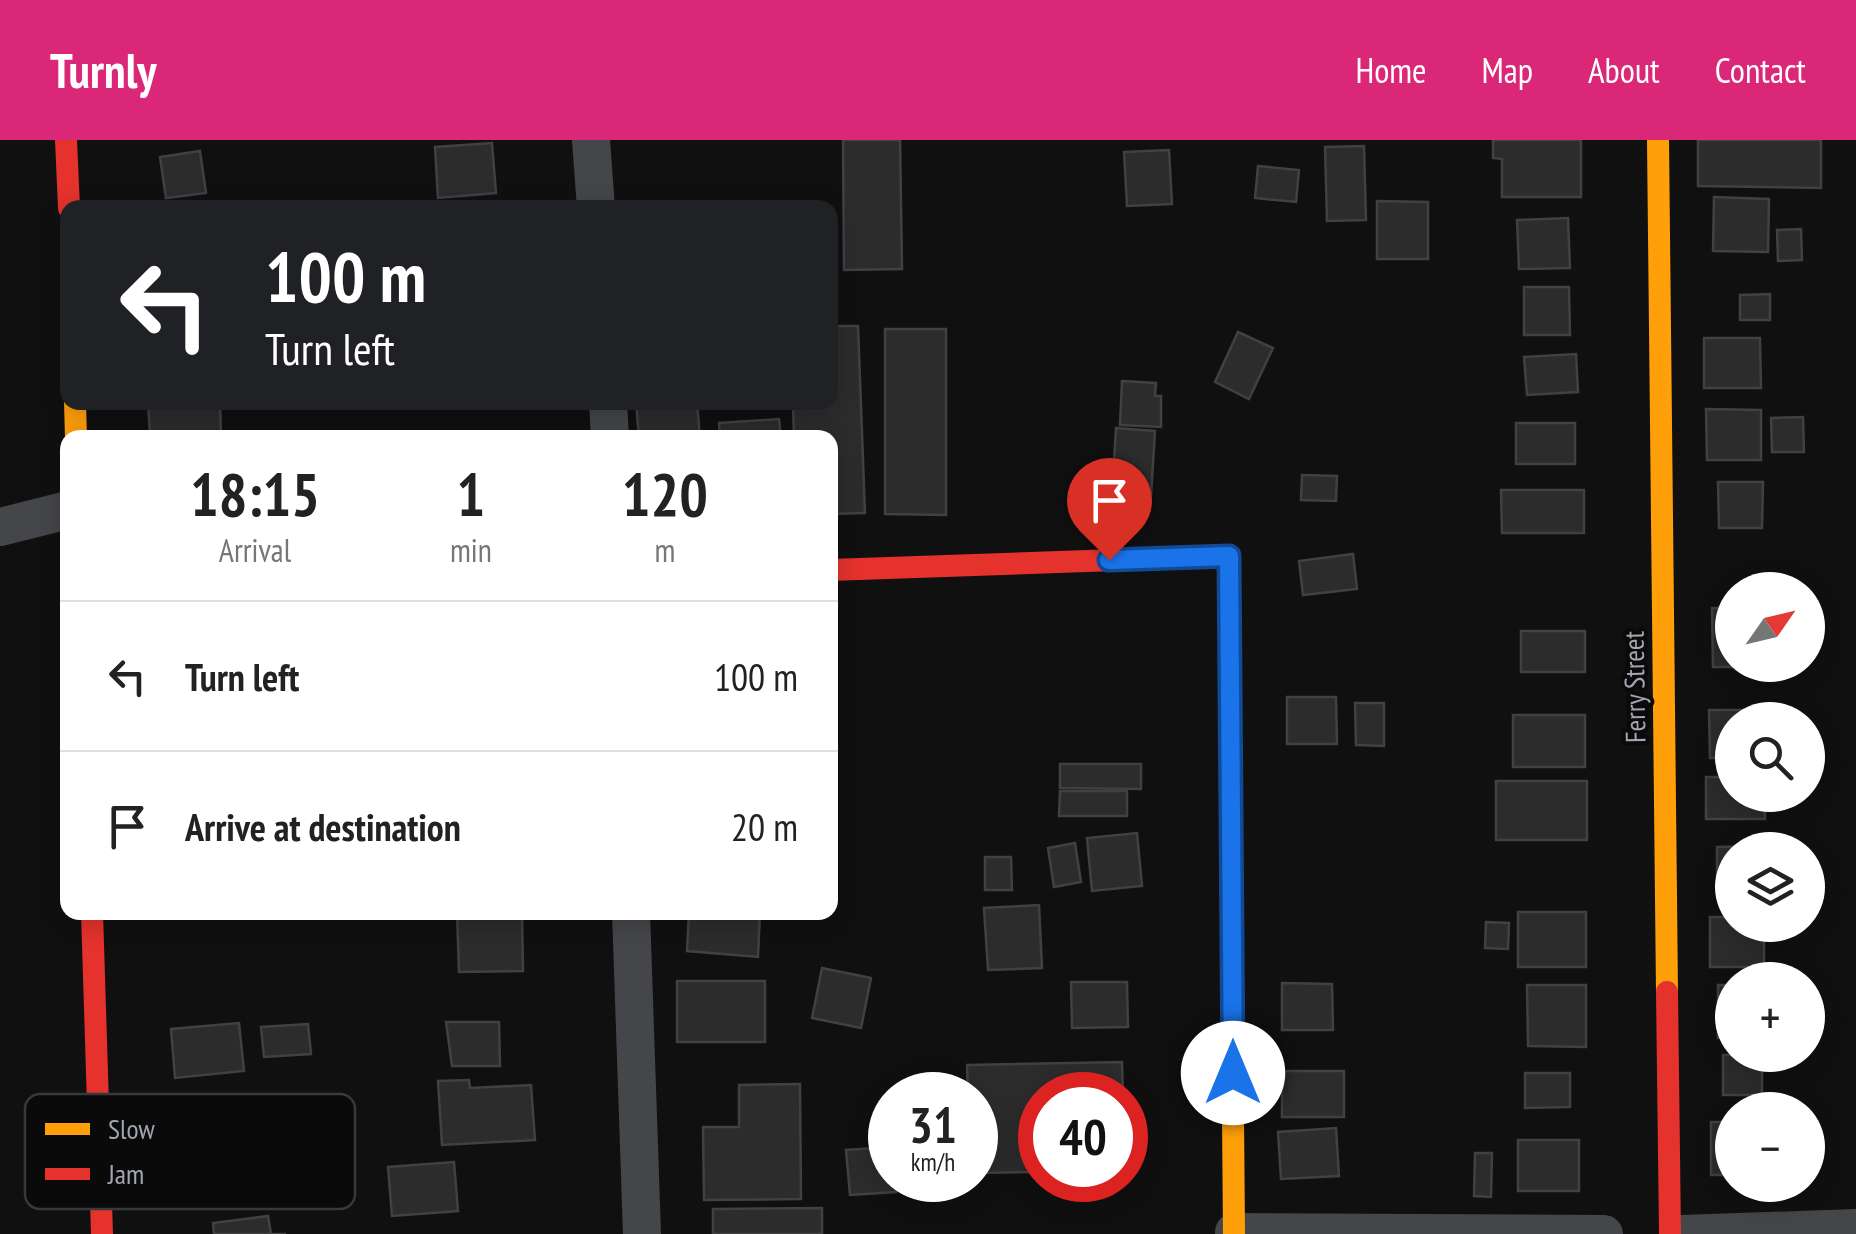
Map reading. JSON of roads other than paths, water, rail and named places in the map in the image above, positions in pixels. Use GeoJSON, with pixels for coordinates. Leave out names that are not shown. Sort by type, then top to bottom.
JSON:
{"type":"FeatureCollection","features":[{"type":"Feature","properties":{"kind":"street"},"geometry":{"type":"LineString","coordinates":[[66,140],[68,200]]}},
{"type":"Feature","properties":{"kind":"street"},"geometry":{"type":"LineString","coordinates":[[592,140],[596,200]]}},
{"type":"Feature","properties":{"kind":"street","name":"Ferry Street"},"geometry":{"type":"LineString","coordinates":[[1658,140],[1670,1234]]}},
{"type":"Feature","properties":{"kind":"street"},"geometry":{"type":"LineString","coordinates":[[0,527],[60,512]]}},
{"type":"Feature","properties":{"kind":"street"},"geometry":{"type":"LineString","coordinates":[[838,570],[1229,556],[1234,1233],[1604,1234]]}},
{"type":"Feature","properties":{"kind":"street"},"geometry":{"type":"LineString","coordinates":[[92,920],[98,1094]]}},
{"type":"Feature","properties":{"kind":"street"},"geometry":{"type":"LineString","coordinates":[[630,920],[642,1234]]}},
{"type":"Feature","properties":{"kind":"street"},"geometry":{"type":"LineString","coordinates":[[101,1209],[102,1234]]}},
{"type":"Feature","properties":{"kind":"street"},"geometry":{"type":"LineString","coordinates":[[1682,1234],[1856,1228]]}}]}
